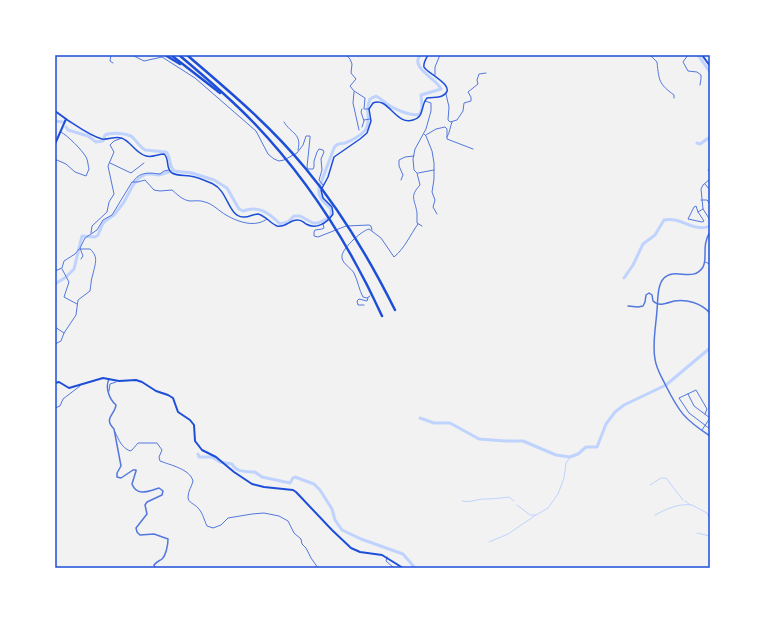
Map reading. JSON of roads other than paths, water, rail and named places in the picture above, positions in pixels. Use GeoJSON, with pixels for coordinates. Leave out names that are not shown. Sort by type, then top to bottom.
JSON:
{"type":"FeatureCollection","features":[{"type":"Feature","properties":{"kind":"highway"},"geometry":{"type":"LineString","coordinates":[[165,55],[191,70]]}},
{"type":"Feature","properties":{"kind":"highway"},"geometry":{"type":"LineString","coordinates":[[171,55],[252,121]]}},
{"type":"Feature","properties":{"kind":"highway"},"geometry":{"type":"LineString","coordinates":[[178,55],[252,121],[278,151],[321,208],[351,254],[382,316]]}},
{"type":"Feature","properties":{"kind":"highway"},"geometry":{"type":"LineString","coordinates":[[187,55],[247,107],[305,168],[330,200],[362,248],[395,310]]}},
{"type":"Feature","properties":{"kind":"main road"},"geometry":{"type":"LineString","coordinates":[[55,112],[92,134],[102,138],[123,138],[136,151],[144,155],[150,156],[164,154],[167,157],[170,171],[200,178],[217,186],[223,192],[229,205],[237,215],[245,217],[258,214],[279,226],[285,226],[297,220],[314,226],[323,224],[330,219],[334,211],[332,207],[324,200],[321,190],[328,176],[334,157],[365,135],[368,131],[370,119],[369,109],[373,103],[379,102],[402,120],[410,121],[415,120],[420,116],[425,101],[429,98],[442,96],[447,90],[446,85],[424,68],[425,60],[428,55]]}},
{"type":"Feature","properties":{"kind":"main road"},"geometry":{"type":"LineString","coordinates":[[702,55],[710,66]]}},
{"type":"Feature","properties":{"kind":"main road"},"geometry":{"type":"LineString","coordinates":[[55,144],[66,119]]}},
{"type":"Feature","properties":{"kind":"main road"},"geometry":{"type":"LineString","coordinates":[[55,383],[59,382],[69,388],[103,378],[119,381],[139,381],[161,393],[171,396],[174,398],[178,412],[190,420],[194,425],[196,441],[202,450],[216,457],[234,472],[252,484],[296,492],[351,548],[360,552],[387,557],[403,568]]}},
{"type":"Feature","properties":{"kind":"street"},"geometry":{"type":"LineString","coordinates":[[111,55],[110,61],[113,63]]}},
{"type":"Feature","properties":{"kind":"street"},"geometry":{"type":"LineString","coordinates":[[132,55],[144,61],[162,57],[195,78],[256,131],[268,154],[274,159],[279,161],[284,160],[298,151],[303,145],[306,136],[310,136],[306,165],[308,170],[314,168],[314,161],[317,152],[321,149],[324,151],[321,159],[322,170],[320,181],[323,184]]}},
{"type":"Feature","properties":{"kind":"street"},"geometry":{"type":"LineString","coordinates":[[346,55],[352,64],[351,73],[356,79],[350,86],[354,91],[365,98],[361,112],[364,120],[362,127]]}},
{"type":"Feature","properties":{"kind":"street"},"geometry":{"type":"LineString","coordinates":[[435,76],[435,67],[440,55]]}},
{"type":"Feature","properties":{"kind":"street"},"geometry":{"type":"LineString","coordinates":[[650,55],[657,62],[659,81],[663,87],[674,95],[674,98]]}},
{"type":"Feature","properties":{"kind":"street"},"geometry":{"type":"LineString","coordinates":[[688,55],[683,62],[688,71],[697,72],[700,75],[700,85]]}},
{"type":"Feature","properties":{"kind":"street"},"geometry":{"type":"LineString","coordinates":[[447,137],[450,132],[452,122],[459,119],[463,111],[464,104],[471,101],[471,97],[468,92],[478,84],[477,80],[479,74],[486,73]]}},
{"type":"Feature","properties":{"kind":"street"},"geometry":{"type":"LineString","coordinates":[[354,91],[353,104],[359,130]]}},
{"type":"Feature","properties":{"kind":"street"},"geometry":{"type":"LineString","coordinates":[[445,93],[449,107],[448,120],[452,122]]}},
{"type":"Feature","properties":{"kind":"street"},"geometry":{"type":"LineString","coordinates":[[323,224],[324,228],[316,230],[314,232],[314,236],[318,238],[346,226],[369,225],[372,231],[381,238],[394,257],[403,250],[418,224],[413,195],[420,185],[417,173],[414,170],[414,156],[415,149],[424,134],[431,111],[431,103],[425,101]]}},
{"type":"Feature","properties":{"kind":"street"},"geometry":{"type":"LineString","coordinates":[[362,109],[369,109]]}},
{"type":"Feature","properties":{"kind":"street"},"geometry":{"type":"LineString","coordinates":[[364,120],[370,119]]}},
{"type":"Feature","properties":{"kind":"street"},"geometry":{"type":"LineString","coordinates":[[284,122],[288,129],[298,137],[300,144],[298,151]]}},
{"type":"Feature","properties":{"kind":"street"},"geometry":{"type":"LineString","coordinates":[[426,135],[436,129],[445,127],[447,129],[447,137],[449,140],[473,149]]}},
{"type":"Feature","properties":{"kind":"street"},"geometry":{"type":"LineString","coordinates":[[55,161],[58,160],[71,169],[86,176],[89,169],[87,158],[68,138],[60,132]]}},
{"type":"Feature","properties":{"kind":"street"},"geometry":{"type":"LineString","coordinates":[[424,134],[426,135],[432,151],[434,170],[432,192],[435,200],[433,207],[438,214]]}},
{"type":"Feature","properties":{"kind":"street"},"geometry":{"type":"LineString","coordinates":[[91,233],[92,226],[107,212],[109,202],[114,194],[108,166],[114,152],[110,147],[111,143],[123,138]]}},
{"type":"Feature","properties":{"kind":"street"},"geometry":{"type":"LineString","coordinates":[[401,180],[403,175],[399,160],[405,157],[414,156]]}},
{"type":"Feature","properties":{"kind":"street"},"geometry":{"type":"LineString","coordinates":[[110,163],[132,173],[144,163]]}},
{"type":"Feature","properties":{"kind":"street"},"geometry":{"type":"LineString","coordinates":[[417,173],[434,170]]}},
{"type":"Feature","properties":{"kind":"street"},"geometry":{"type":"LineString","coordinates":[[62,268],[64,261],[80,249],[85,238],[99,228],[103,220],[112,215],[135,178],[143,174],[160,174],[164,171],[170,171]]}},
{"type":"Feature","properties":{"kind":"street"},"geometry":{"type":"LineString","coordinates":[[710,179],[701,189],[703,209],[710,219]]}},
{"type":"Feature","properties":{"kind":"street"},"geometry":{"type":"LineString","coordinates":[[132,182],[145,180],[154,190],[172,190],[177,196],[190,201],[196,200],[205,202],[227,216],[240,221],[259,223],[267,218]]}},
{"type":"Feature","properties":{"kind":"street"},"geometry":{"type":"LineString","coordinates":[[705,183],[710,190]]}},
{"type":"Feature","properties":{"kind":"street"},"geometry":{"type":"LineString","coordinates":[[701,200],[707,200],[710,204]]}},
{"type":"Feature","properties":{"kind":"street"},"geometry":{"type":"LineString","coordinates":[[696,206],[698,212],[704,221],[702,222],[688,219],[694,207],[696,206]]}},
{"type":"Feature","properties":{"kind":"street"},"geometry":{"type":"LineString","coordinates":[[698,212],[703,209]]}},
{"type":"Feature","properties":{"kind":"street"},"geometry":{"type":"LineString","coordinates":[[418,224],[422,226]]}},
{"type":"Feature","properties":{"kind":"street"},"geometry":{"type":"LineString","coordinates":[[364,305],[358,305],[357,301],[359,299],[367,301],[369,297],[365,298],[362,295],[355,275],[343,261],[342,255],[344,249],[363,232],[369,230],[372,231]]}},
{"type":"Feature","properties":{"kind":"street"},"geometry":{"type":"LineString","coordinates":[[710,232],[705,244],[704,261],[700,271],[694,275],[674,274],[664,278],[660,284],[654,354],[663,380],[678,410],[693,425],[710,436]]}},
{"type":"Feature","properties":{"kind":"street"},"geometry":{"type":"LineString","coordinates":[[80,249],[83,256],[81,258]]}},
{"type":"Feature","properties":{"kind":"street"},"geometry":{"type":"LineString","coordinates":[[55,344],[61,341],[64,333],[76,315],[79,299],[90,291],[96,257],[90,249],[80,249]]}},
{"type":"Feature","properties":{"kind":"street"},"geometry":{"type":"LineString","coordinates":[[704,261],[710,264]]}},
{"type":"Feature","properties":{"kind":"street"},"geometry":{"type":"LineString","coordinates":[[55,271],[62,268]]}},
{"type":"Feature","properties":{"kind":"street"},"geometry":{"type":"LineString","coordinates":[[62,268],[65,271],[69,282],[64,297],[77,304]]}},
{"type":"Feature","properties":{"kind":"street"},"geometry":{"type":"LineString","coordinates":[[628,306],[643,306],[646,295],[649,293],[652,295],[653,302],[658,304],[676,301],[693,302],[701,305],[710,313]]}},
{"type":"Feature","properties":{"kind":"street"},"geometry":{"type":"LineString","coordinates":[[55,327],[64,333]]}},
{"type":"Feature","properties":{"kind":"street"},"geometry":{"type":"LineString","coordinates":[[109,379],[107,384],[109,392],[112,401],[116,405],[109,421],[122,446],[130,451],[138,443],[157,443],[162,450],[160,461],[182,469],[184,472],[192,476],[193,481],[188,494],[188,499],[198,508],[204,517],[207,526],[213,528],[221,525],[228,518],[252,514],[264,513],[279,516],[288,521],[294,533],[301,539],[302,544],[309,552],[318,568]]}},
{"type":"Feature","properties":{"kind":"street"},"geometry":{"type":"LineString","coordinates":[[109,392],[110,384],[119,381]]}},
{"type":"Feature","properties":{"kind":"street"},"geometry":{"type":"LineString","coordinates":[[55,408],[60,406],[63,399],[80,385]]}},
{"type":"Feature","properties":{"kind":"street"},"geometry":{"type":"LineString","coordinates":[[705,414],[707,409],[696,390],[679,398],[689,414],[710,429]]}},
{"type":"Feature","properties":{"kind":"street"},"geometry":{"type":"LineString","coordinates":[[688,394],[694,406],[710,418],[702,431]]}},
{"type":"Feature","properties":{"kind":"street"},"geometry":{"type":"LineString","coordinates":[[114,430],[120,466],[117,477],[121,478],[133,470],[136,470],[132,484],[136,491],[151,491],[158,488],[163,491],[162,495],[147,502],[145,505],[147,514],[136,528],[140,535],[154,534],[168,539],[164,556],[161,560],[156,562],[154,565],[155,568]]}},
{"type":"Feature","properties":{"kind":"street"},"geometry":{"type":"LineString","coordinates":[[387,557],[386,561],[394,568]]}},
{"type":"Feature","properties":{"kind":"waterway"},"geometry":{"type":"LineString","coordinates":[[66,127],[68,130],[88,136],[96,142],[103,141],[105,135],[118,133],[131,136],[145,150],[166,152],[169,156],[171,166],[174,171],[192,173],[214,180],[227,188],[239,209],[243,211],[249,209],[263,211],[272,216],[280,224],[288,222],[294,216],[300,216],[313,223],[318,223],[329,218],[331,215],[331,209],[322,200],[319,194],[319,188],[334,148],[337,144],[345,143],[356,138],[366,129],[368,126],[368,103],[370,99],[376,96],[398,110],[417,115],[420,114],[422,108],[421,95],[441,89],[421,69],[418,64],[420,55]]}},
{"type":"Feature","properties":{"kind":"waterway"},"geometry":{"type":"LineString","coordinates":[[698,55],[710,72]]}},
{"type":"Feature","properties":{"kind":"waterway"},"geometry":{"type":"LineString","coordinates":[[55,121],[63,122]]}},
{"type":"Feature","properties":{"kind":"waterway"},"geometry":{"type":"LineString","coordinates":[[697,143],[700,144],[710,137]]}},
{"type":"Feature","properties":{"kind":"waterway"},"geometry":{"type":"LineString","coordinates":[[55,284],[66,277],[74,269],[82,236],[95,237],[98,235],[103,223],[114,215],[139,178],[146,174],[159,175],[172,171]]}},
{"type":"Feature","properties":{"kind":"waterway"},"geometry":{"type":"LineString","coordinates":[[624,278],[633,265],[643,244],[655,235],[664,220],[676,220],[704,228],[710,226]]}},
{"type":"Feature","properties":{"kind":"waterway"},"geometry":{"type":"LineString","coordinates":[[420,418],[434,423],[450,423],[479,439],[523,441],[556,455],[570,457],[578,454],[586,447],[597,447],[606,424],[615,412],[624,405],[666,385],[710,348]]}},
{"type":"Feature","properties":{"kind":"waterway"},"geometry":{"type":"LineString","coordinates":[[198,454],[199,457],[212,457],[220,462],[232,464],[236,469],[255,472],[262,477],[290,483],[295,477],[314,484],[320,490],[332,509],[335,520],[342,530],[361,539],[403,554],[415,568]]}},
{"type":"Feature","properties":{"kind":"waterway"},"geometry":{"type":"LineString","coordinates":[[489,542],[508,534],[548,508],[558,494],[564,478],[566,463],[570,457]]}},
{"type":"Feature","properties":{"kind":"waterway"},"geometry":{"type":"LineString","coordinates":[[650,485],[661,478],[666,478],[683,500]]}},
{"type":"Feature","properties":{"kind":"waterway"},"geometry":{"type":"LineString","coordinates":[[462,501],[468,502],[482,499],[509,497],[514,501]]}},
{"type":"Feature","properties":{"kind":"waterway"},"geometry":{"type":"LineString","coordinates":[[685,501],[689,504]]}},
{"type":"Feature","properties":{"kind":"waterway"},"geometry":{"type":"LineString","coordinates":[[517,505],[530,515],[535,515]]}},
{"type":"Feature","properties":{"kind":"waterway"},"geometry":{"type":"LineString","coordinates":[[692,505],[707,513],[710,520]]}},
{"type":"Feature","properties":{"kind":"waterway"},"geometry":{"type":"LineString","coordinates":[[655,515],[677,506],[692,505]]}},
{"type":"Feature","properties":{"kind":"waterway"},"geometry":{"type":"LineString","coordinates":[[697,533],[710,536]]}}]}
